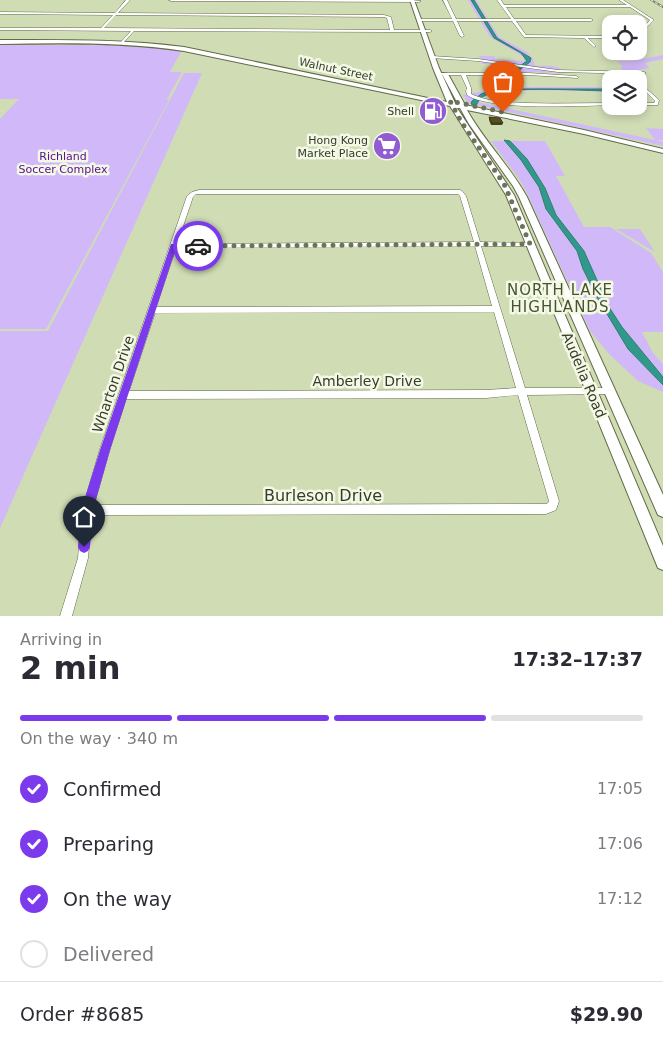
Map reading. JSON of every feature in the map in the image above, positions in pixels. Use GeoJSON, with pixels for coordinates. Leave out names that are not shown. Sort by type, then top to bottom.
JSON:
{"type":"FeatureCollection","features":[{"type":"Feature","properties":{"kind":"main road","name":"Audelia Road"},"geometry":{"type":"LineString","coordinates":[[413,1],[423,32],[456,104],[510,195],[663,563]]}},
{"type":"Feature","properties":{"kind":"main road"},"geometry":{"type":"LineString","coordinates":[[419,1],[422,8]]}},
{"type":"Feature","properties":{"kind":"main road","name":"Audelia Road"},"geometry":{"type":"LineString","coordinates":[[424,14],[435,58]]}},
{"type":"Feature","properties":{"kind":"main road","name":"Walnut Street"},"geometry":{"type":"LineString","coordinates":[[0,41],[124,42],[172,45],[663,149]]}},
{"type":"Feature","properties":{"kind":"main road","name":"Walnut Street"},"geometry":{"type":"LineString","coordinates":[[124,42],[198,52],[268,65]]}},
{"type":"Feature","properties":{"kind":"main road"},"geometry":{"type":"LineString","coordinates":[[198,52],[220,54]]}},
{"type":"Feature","properties":{"kind":"main road","name":"Audelia Road"},"geometry":{"type":"LineString","coordinates":[[442,74],[454,91],[456,104],[517,186],[663,510]]}},
{"type":"Feature","properties":{"kind":"main road"},"geometry":{"type":"LineString","coordinates":[[492,166],[502,165]]}},
{"type":"Feature","properties":{"kind":"main road"},"geometry":{"type":"LineString","coordinates":[[530,244],[544,244]]}},
{"type":"Feature","properties":{"kind":"main road"},"geometry":{"type":"LineString","coordinates":[[570,341],[587,341]]}},
{"type":"Feature","properties":{"kind":"street"},"geometry":{"type":"LineString","coordinates":[[102,29],[128,0]]}},
{"type":"Feature","properties":{"kind":"street"},"geometry":{"type":"LineString","coordinates":[[171,0],[419,1]]}},
{"type":"Feature","properties":{"kind":"street"},"geometry":{"type":"LineString","coordinates":[[445,0],[462,36]]}},
{"type":"Feature","properties":{"kind":"street"},"geometry":{"type":"LineString","coordinates":[[499,0],[526,36],[602,37]]}},
{"type":"Feature","properties":{"kind":"street"},"geometry":{"type":"LineString","coordinates":[[621,0],[644,15]]}},
{"type":"Feature","properties":{"kind":"street"},"geometry":{"type":"LineString","coordinates":[[320,1],[320,15]]}},
{"type":"Feature","properties":{"kind":"street"},"geometry":{"type":"LineString","coordinates":[[503,6],[630,6]]}},
{"type":"Feature","properties":{"kind":"street"},"geometry":{"type":"LineString","coordinates":[[0,13],[388,16],[392,31]]}},
{"type":"Feature","properties":{"kind":"street"},"geometry":{"type":"LineString","coordinates":[[647,17],[652,20],[647,25]]}},
{"type":"Feature","properties":{"kind":"street"},"geometry":{"type":"LineString","coordinates":[[419,20],[591,20]]}},
{"type":"Feature","properties":{"kind":"street"},"geometry":{"type":"LineString","coordinates":[[0,29],[430,32]]}},
{"type":"Feature","properties":{"kind":"street"},"geometry":{"type":"LineString","coordinates":[[124,42],[134,29]]}},
{"type":"Feature","properties":{"kind":"street"},"geometry":{"type":"LineString","coordinates":[[585,37],[594,46]]}},
{"type":"Feature","properties":{"kind":"street"},"geometry":{"type":"LineString","coordinates":[[435,58],[478,60],[569,72],[602,72]]}},
{"type":"Feature","properties":{"kind":"street"},"geometry":{"type":"LineString","coordinates":[[442,74],[602,77]]}},
{"type":"Feature","properties":{"kind":"street"},"geometry":{"type":"LineString","coordinates":[[464,74],[469,88],[469,95],[480,100],[506,103],[602,104]]}},
{"type":"Feature","properties":{"kind":"street"},"geometry":{"type":"LineString","coordinates":[[454,91],[468,91]]}},
{"type":"Feature","properties":{"kind":"street"},"geometry":{"type":"LineString","coordinates":[[647,91],[657,101],[656,104],[647,104]]}},
{"type":"Feature","properties":{"kind":"street","name":"Wharton Drive"},"geometry":{"type":"LineString","coordinates":[[66,616],[83,558],[87,510],[190,196],[194,193],[460,192],[463,196],[478,244]]}},
{"type":"Feature","properties":{"kind":"street"},"geometry":{"type":"LineString","coordinates":[[478,244],[521,391]]}},
{"type":"Feature","properties":{"kind":"street"},"geometry":{"type":"LineString","coordinates":[[173,246],[530,244]]}},
{"type":"Feature","properties":{"kind":"street"},"geometry":{"type":"LineString","coordinates":[[153,310],[496,309]]}},
{"type":"Feature","properties":{"kind":"street","name":"Amberley Drive"},"geometry":{"type":"LineString","coordinates":[[124,395],[486,394],[521,391],[610,391]]}},
{"type":"Feature","properties":{"kind":"street","name":"Burleson Drive"},"geometry":{"type":"LineString","coordinates":[[87,510],[546,510],[552,507],[554,501],[521,391]]}},
{"type":"Feature","properties":{"kind":"green space"},"geometry":{"type":"Polygon","coordinates":[[[468,0],[476,0],[499,37],[527,52],[533,59],[535,66],[556,67],[565,73],[519,72],[510,87],[602,87],[602,92],[518,91],[499,93],[485,97],[477,102],[655,140],[646,128],[663,129],[663,140],[656,140],[663,142],[663,146],[468,103],[463,95],[489,90],[499,84],[508,72],[494,72],[490,64],[482,64],[479,56],[494,56],[495,59],[524,61],[524,57],[490,37],[468,0]]]}},
{"type":"Feature","properties":{"kind":"green space","name":"Richland Soccer Complex"},"geometry":{"type":"Polygon","coordinates":[[[0,45],[109,45],[182,50],[170,72],[182,72],[167,99],[169,100],[46,329],[0,329],[0,119],[19,99],[0,99],[0,45]]]}},
{"type":"Feature","properties":{"kind":"green space"},"geometry":{"type":"Polygon","coordinates":[[[663,55],[663,59],[645,63],[650,68],[637,70],[623,70],[620,68],[623,67],[617,61],[647,60],[647,58],[663,55]]]}},
{"type":"Feature","properties":{"kind":"green space"},"geometry":{"type":"Polygon","coordinates":[[[184,73],[202,73],[0,528],[0,331],[48,331],[184,73]]]}},
{"type":"Feature","properties":{"kind":"green space"},"geometry":{"type":"Polygon","coordinates":[[[491,141],[545,141],[565,176],[556,176],[584,227],[610,227],[651,253],[663,272],[663,332],[642,332],[653,353],[663,364],[663,392],[638,381],[611,356],[590,331],[525,189],[491,141]]]}},
{"type":"Feature","properties":{"kind":"green space"},"geometry":{"type":"Polygon","coordinates":[[[616,229],[640,229],[655,252],[616,229]]]}},
{"type":"Feature","properties":{"kind":"water"},"geometry":{"type":"Polygon","coordinates":[[[471,0],[474,0],[497,38],[531,58],[530,62],[513,75],[504,89],[528,89],[497,92],[480,99],[476,106],[471,104],[481,94],[500,88],[510,73],[527,61],[521,53],[494,38],[471,0]]]}},
{"type":"Feature","properties":{"kind":"water"},"geometry":{"type":"Polygon","coordinates":[[[547,89],[602,89],[602,91],[547,89]]]}},
{"type":"Feature","properties":{"kind":"water"},"geometry":{"type":"Polygon","coordinates":[[[504,140],[510,141],[527,159],[545,188],[556,215],[584,251],[609,307],[622,327],[663,377],[663,385],[628,349],[598,299],[583,269],[577,251],[546,209],[539,187],[521,160],[504,140]]]}},
{"type":"Feature","properties":{"kind":"building"},"geometry":{"type":"Polygon","coordinates":[[[489,117],[500,118],[503,123],[492,123],[489,117]]]}},
{"type":"Feature","properties":{"kind":"railway"},"geometry":{"type":"LineString","coordinates":[[651,0],[663,7]]}},
{"type":"Feature","properties":{"kind":"way so far"},"geometry":{"type":"LineString","coordinates":[[198,246],[530,244],[504,184],[462,123],[450,101],[503,112]]}},
{"type":"Feature","properties":{"kind":"place","name":"Shell"},"geometry":{"type":"Point","coordinates":[433,111]}},
{"type":"Feature","properties":{"kind":"place","name":"Hong Kong Market Place"},"geometry":{"type":"Point","coordinates":[387,146]}},
{"type":"Feature","properties":{"kind":"district","name":"NORTH LAKE HIGHLANDS"},"geometry":{"type":"Point","coordinates":[560,298]}},
{"type":"Feature","properties":{"kind":"route"},"geometry":{"type":"LineString","coordinates":[[84,547],[87,510],[173,246],[198,246]]}}]}
